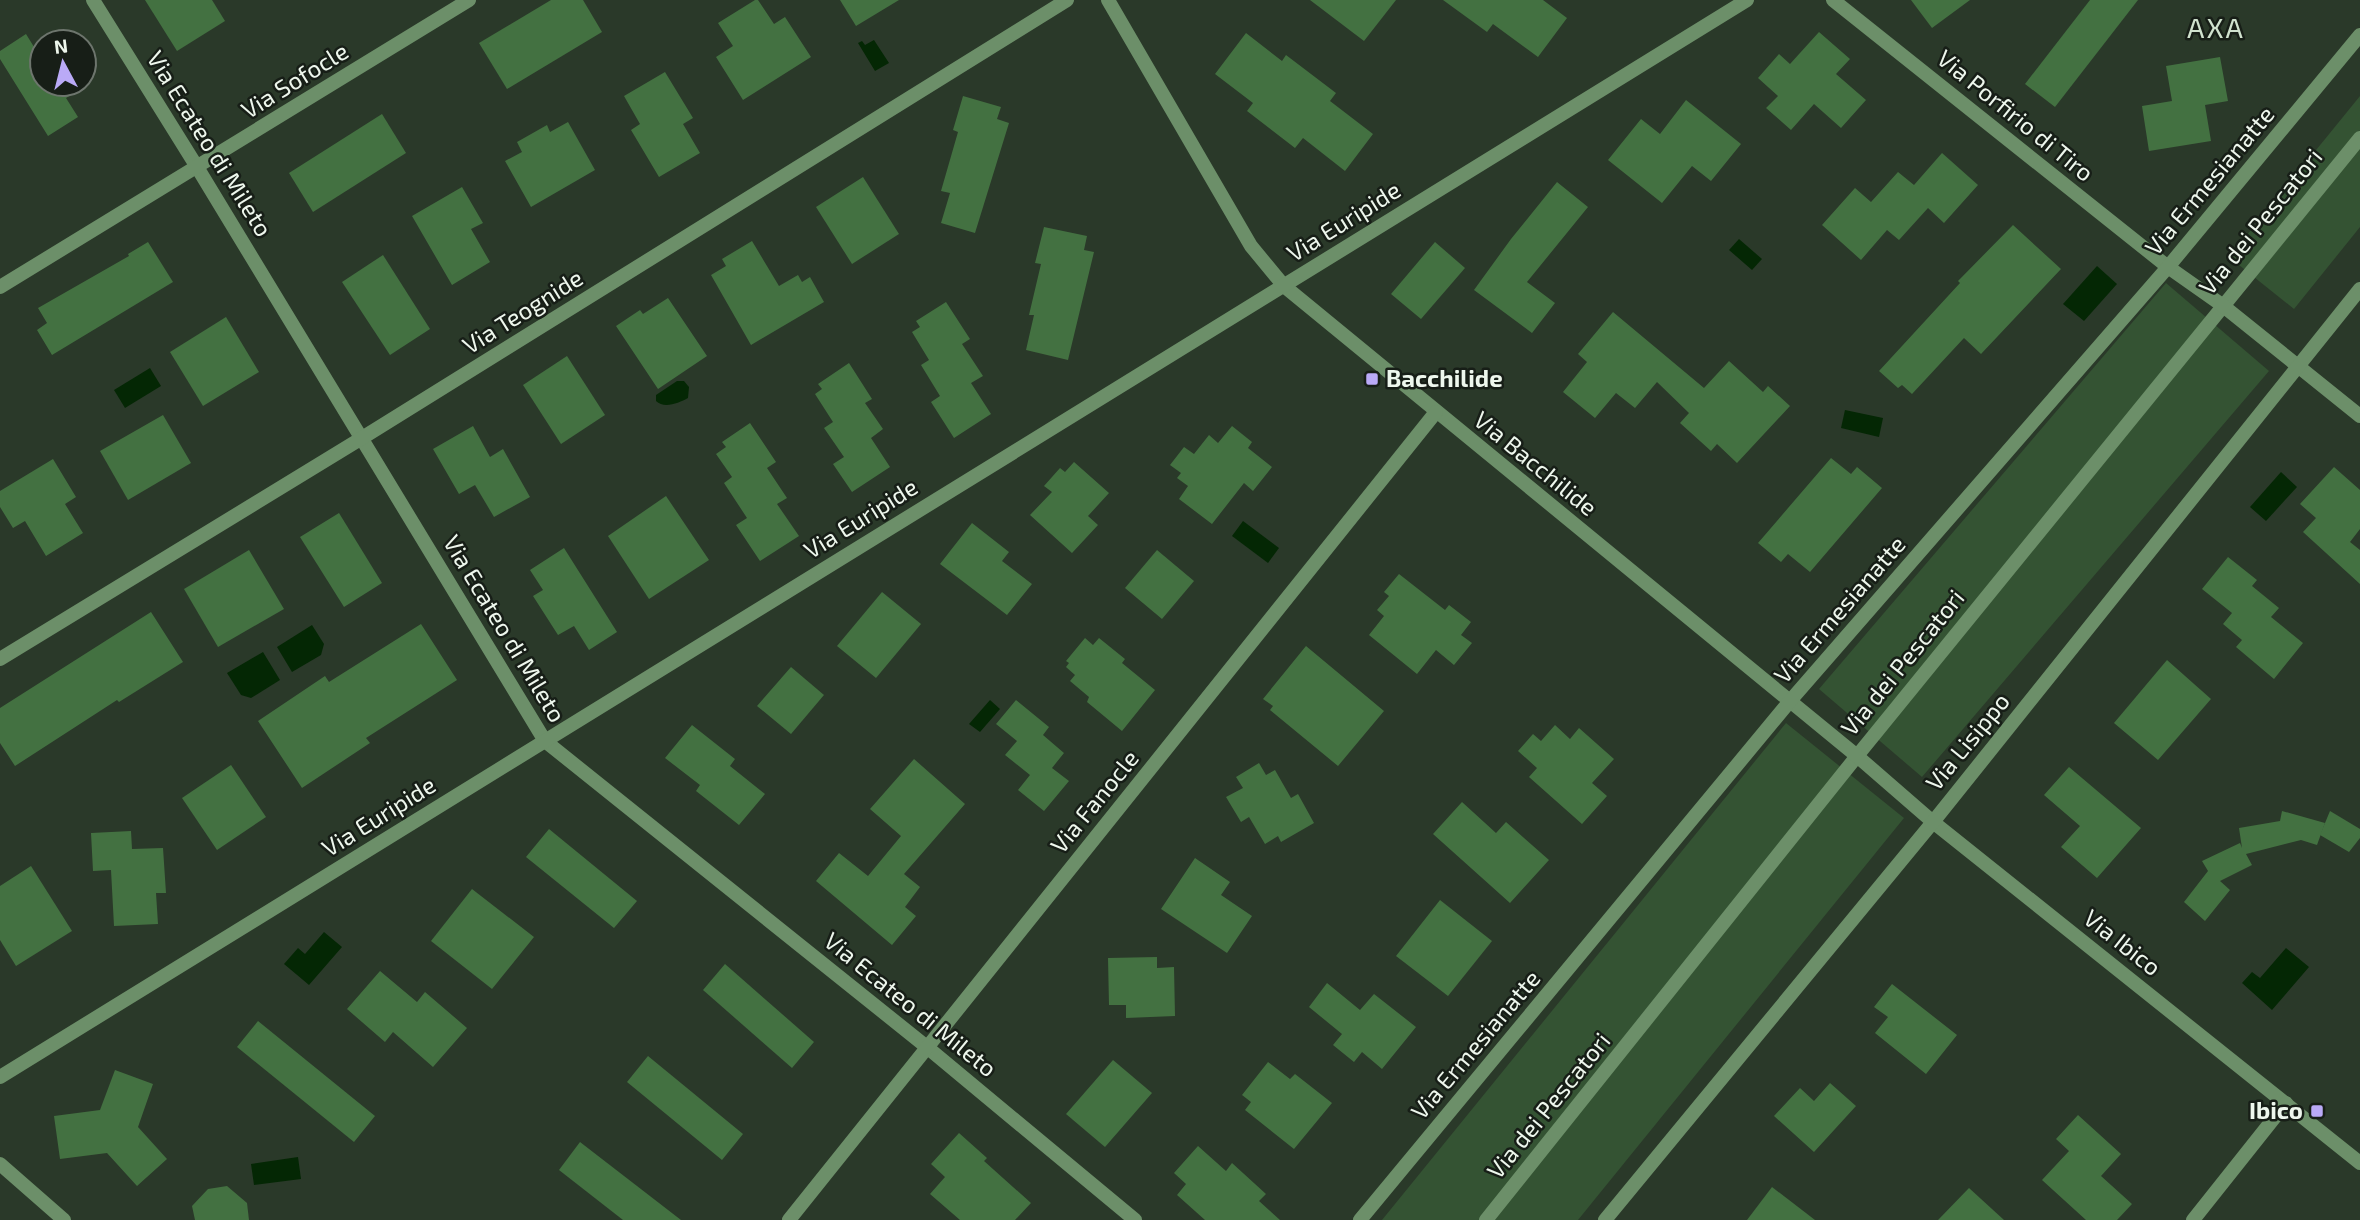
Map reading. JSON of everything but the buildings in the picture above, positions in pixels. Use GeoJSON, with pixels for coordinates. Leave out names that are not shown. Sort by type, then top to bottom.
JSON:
{"type":"FeatureCollection","features":[{"type":"Feature","properties":{"kind":"street","name":"Via Ecateo di Mileto"},"geometry":{"type":"LineString","coordinates":[[93,0],[545,741],[928,1048],[1135,1220]]}},
{"type":"Feature","properties":{"kind":"street","name":"Via Sofocle"},"geometry":{"type":"LineString","coordinates":[[0,287],[469,0]]}},
{"type":"Feature","properties":{"kind":"street","name":"Via Teognide"},"geometry":{"type":"LineString","coordinates":[[0,659],[362,438],[1067,0]]}},
{"type":"Feature","properties":{"kind":"street","name":"Via Bacchilide"},"geometry":{"type":"LineString","coordinates":[[1108,0],[1251,246],[1284,286],[1857,756]]}},
{"type":"Feature","properties":{"kind":"street","name":"Via Euripide"},"geometry":{"type":"LineString","coordinates":[[0,1077],[1747,0]]}},
{"type":"Feature","properties":{"kind":"street","name":"Via Porfirio di Tiro"},"geometry":{"type":"LineString","coordinates":[[1833,0],[2360,416]]}},
{"type":"Feature","properties":{"kind":"street","name":"Via Ermesianatte"},"geometry":{"type":"LineString","coordinates":[[1360,1220],[1790,701],[2168,267],[2360,35]]}},
{"type":"Feature","properties":{"kind":"street","name":"Via dei Pescatori"},"geometry":{"type":"LineString","coordinates":[[1486,1220],[1857,756],[2360,138]]}},
{"type":"Feature","properties":{"kind":"street","name":"Via Lisippo"},"geometry":{"type":"LineString","coordinates":[[1605,1220],[1933,822],[2360,289]]}},
{"type":"Feature","properties":{"kind":"street","name":"Via Fanocle"},"geometry":{"type":"LineString","coordinates":[[789,1220],[1436,412]]}},
{"type":"Feature","properties":{"kind":"street","name":"Via Ibico"},"geometry":{"type":"LineString","coordinates":[[1857,756],[1933,822],[2360,1163]]}},
{"type":"Feature","properties":{"kind":"street"},"geometry":{"type":"LineString","coordinates":[[2193,1220],[2286,1103]]}},
{"type":"Feature","properties":{"kind":"street"},"geometry":{"type":"LineString","coordinates":[[0,1164],[64,1220]]}},
{"type":"Feature","properties":{"kind":"shaded area"},"geometry":{"type":"Polygon","coordinates":[[[874,40],[889,63],[875,71],[858,43],[862,41],[865,45],[874,40]]]}},
{"type":"Feature","properties":{"kind":"shaded area"},"geometry":{"type":"Polygon","coordinates":[[[2360,96],[2360,227],[2294,309],[2229,257],[2360,96]]]}},
{"type":"Feature","properties":{"kind":"shaded area"},"geometry":{"type":"Polygon","coordinates":[[[1739,239],[1762,259],[1752,270],[1729,250],[1739,239]]]}},
{"type":"Feature","properties":{"kind":"shaded area"},"geometry":{"type":"Polygon","coordinates":[[[2097,266],[2117,284],[2084,321],[2063,304],[2097,266]]]}},
{"type":"Feature","properties":{"kind":"shaded area"},"geometry":{"type":"Polygon","coordinates":[[[2166,283],[2269,371],[1922,777],[1819,689],[2166,283]]]}},
{"type":"Feature","properties":{"kind":"shaded area"},"geometry":{"type":"Polygon","coordinates":[[[150,368],[161,386],[125,408],[114,390],[150,368]]]}},
{"type":"Feature","properties":{"kind":"shaded area"},"geometry":{"type":"Polygon","coordinates":[[[677,381],[684,381],[689,387],[688,398],[667,405],[656,401],[656,395],[677,381]]]}},
{"type":"Feature","properties":{"kind":"shaded area"},"geometry":{"type":"Polygon","coordinates":[[[1845,410],[1883,418],[1879,437],[1841,428],[1845,410]]]}},
{"type":"Feature","properties":{"kind":"shaded area"},"geometry":{"type":"Polygon","coordinates":[[[2281,472],[2297,487],[2266,521],[2250,507],[2281,472]]]}},
{"type":"Feature","properties":{"kind":"shaded area"},"geometry":{"type":"Polygon","coordinates":[[[1243,521],[1279,548],[1268,563],[1232,536],[1243,521]]]}},
{"type":"Feature","properties":{"kind":"shaded area"},"geometry":{"type":"Polygon","coordinates":[[[312,625],[324,644],[321,655],[292,672],[277,647],[312,625]]]}},
{"type":"Feature","properties":{"kind":"shaded area"},"geometry":{"type":"Polygon","coordinates":[[[263,652],[280,680],[251,698],[241,695],[227,673],[263,652]]]}},
{"type":"Feature","properties":{"kind":"shaded area"},"geometry":{"type":"Polygon","coordinates":[[[990,700],[1000,709],[980,732],[969,724],[990,700]]]}},
{"type":"Feature","properties":{"kind":"shaded area"},"geometry":{"type":"Polygon","coordinates":[[[1786,723],[1904,818],[1578,1220],[1382,1220],[1786,723]]]}},
{"type":"Feature","properties":{"kind":"shaded area"},"geometry":{"type":"Polygon","coordinates":[[[324,932],[342,947],[309,985],[284,964],[298,948],[305,954],[324,932]]]}},
{"type":"Feature","properties":{"kind":"shaded area"},"geometry":{"type":"Polygon","coordinates":[[[2286,948],[2309,967],[2272,1010],[2242,983],[2252,972],[2260,978],[2286,948]]]}},
{"type":"Feature","properties":{"kind":"shaded area"},"geometry":{"type":"Polygon","coordinates":[[[298,1157],[301,1179],[254,1185],[251,1164],[298,1157]]]}},
{"type":"Feature","properties":{"kind":"place","name":"Bacchilide"},"geometry":{"type":"Point","coordinates":[1372,379]}},
{"type":"Feature","properties":{"kind":"place","name":"Ibico"},"geometry":{"type":"Point","coordinates":[2317,1111]}},
{"type":"Feature","properties":{"kind":"district","name":"AXA"},"geometry":{"type":"Point","coordinates":[2216,28]}}]}
